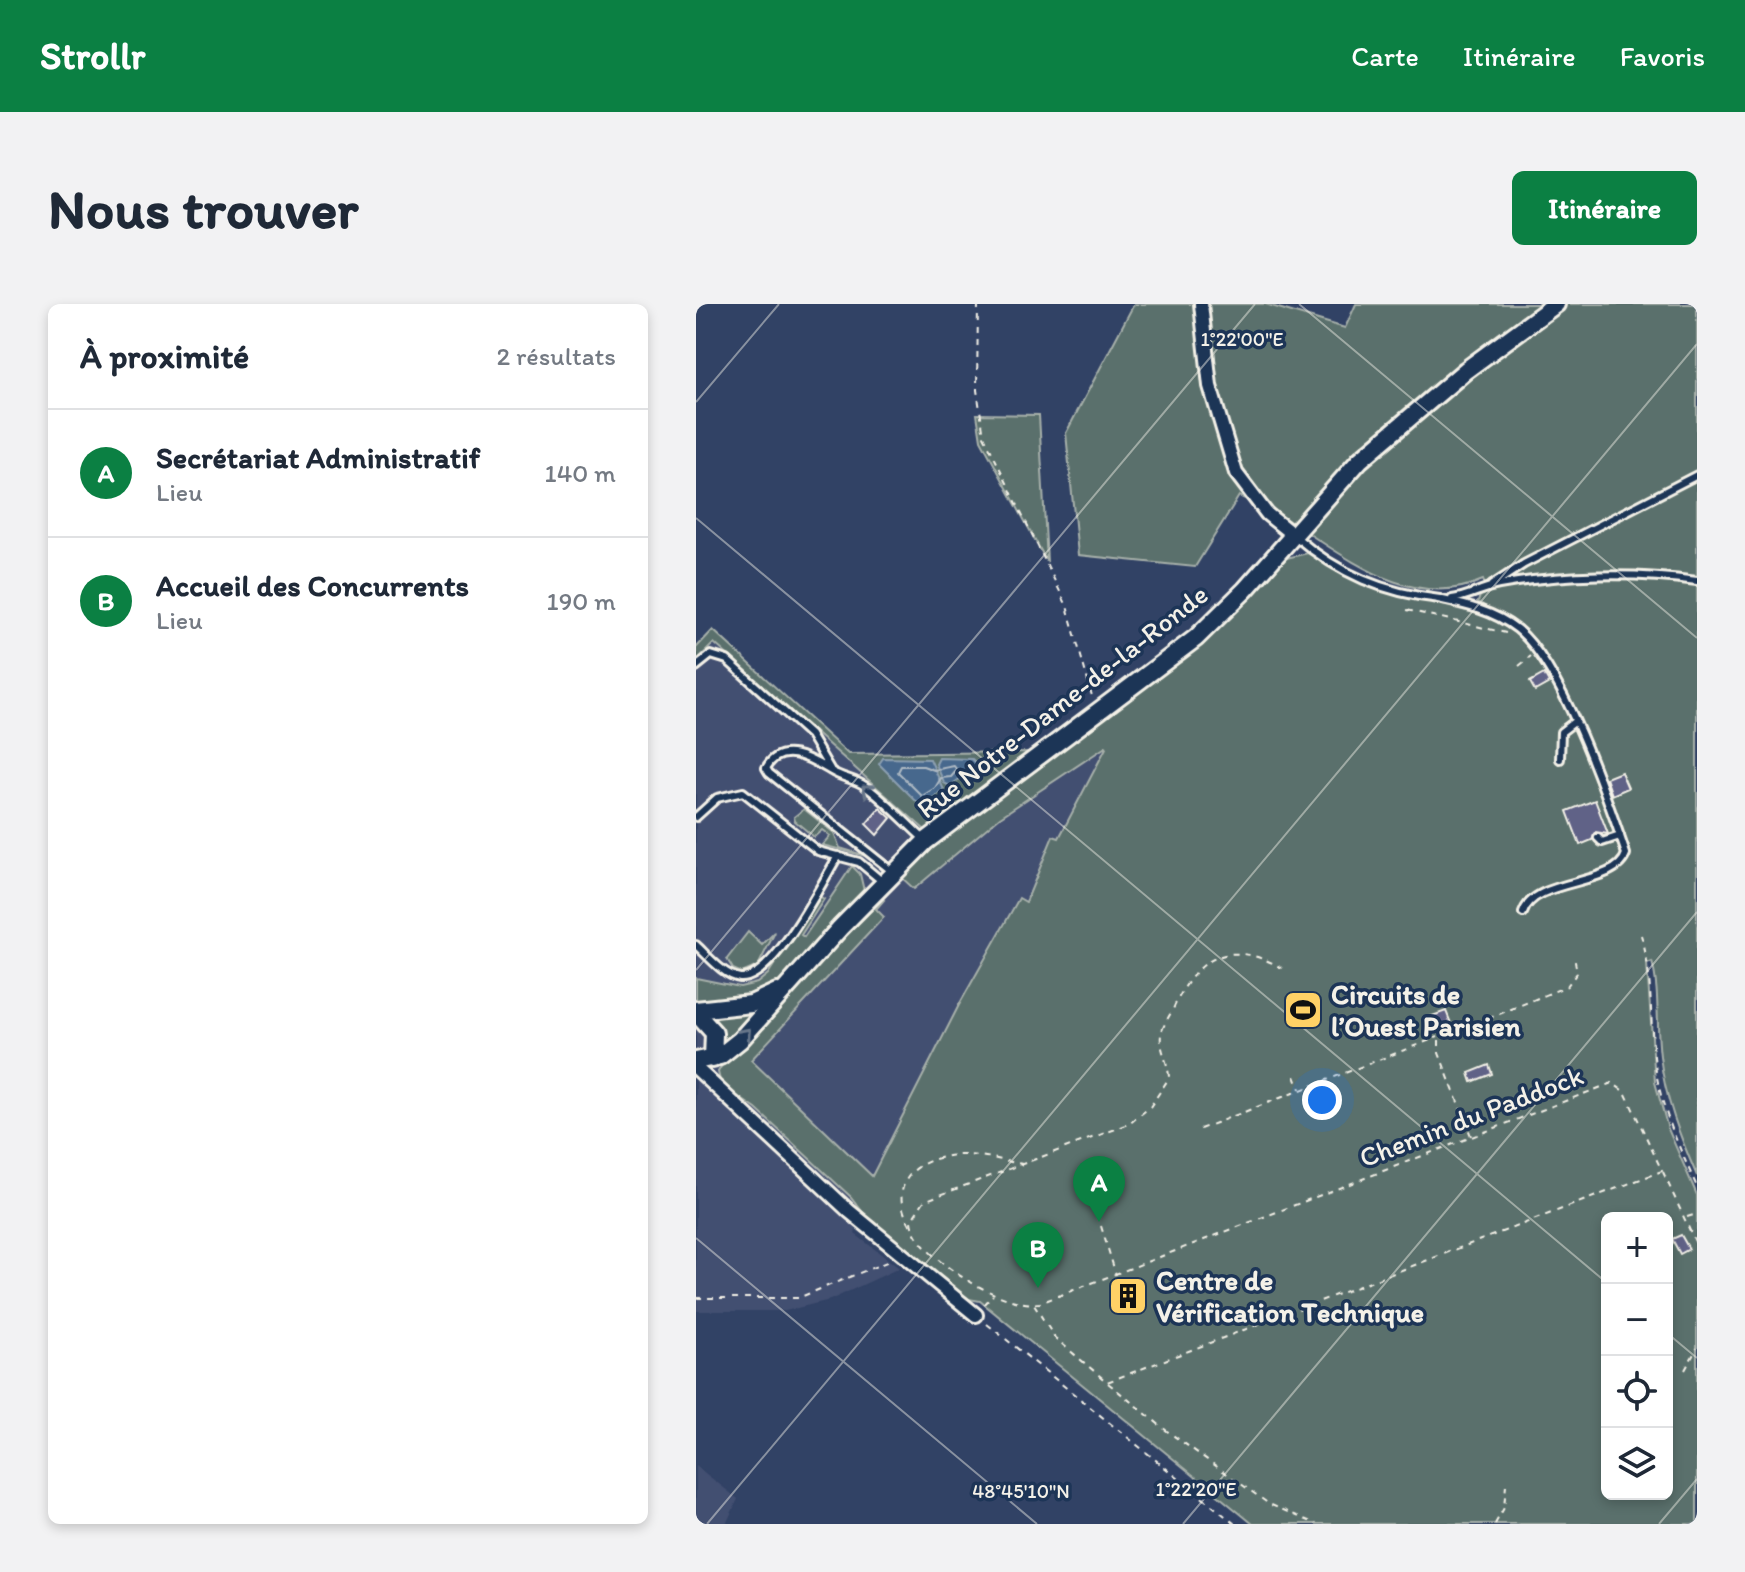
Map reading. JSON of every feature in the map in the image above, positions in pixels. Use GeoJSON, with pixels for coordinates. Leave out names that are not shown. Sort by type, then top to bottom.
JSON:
{"type":"FeatureCollection","features":[{"type":"Feature","properties":{"kind":"main road","name":"Rue Notre-Dame-de-la-Ronde"},"geometry":{"type":"LineString","coordinates":[[704,1060],[740,1040],[785,987],[926,841],[1196,638],[1351,469],[1466,370],[1556,304]]}},
{"type":"Feature","properties":{"kind":"main road","name":"Rue Notre-Dame-de-la-Ronde"},"geometry":{"type":"LineString","coordinates":[[696,1012],[751,1004],[785,987]]}},
{"type":"Feature","properties":{"kind":"main road","name":"Rue Notre-Dame-de-la-Ronde"},"geometry":{"type":"LineString","coordinates":[[696,1012],[714,1033],[716,1043],[704,1060]]}},
{"type":"Feature","properties":{"kind":"street"},"geometry":{"type":"LineString","coordinates":[[1201,304],[1210,386],[1236,473],[1267,514],[1293,535]]}},
{"type":"Feature","properties":{"kind":"street"},"geometry":{"type":"LineString","coordinates":[[696,1068],[901,1255],[976,1315]]}},
{"type":"Feature","properties":{"kind":"lane"},"geometry":{"type":"LineString","coordinates":[[1489,587],[1524,564],[1697,475]]}},
{"type":"Feature","properties":{"kind":"lane"},"geometry":{"type":"LineString","coordinates":[[1293,535],[1357,579],[1398,593],[1438,599],[1492,614],[1521,633],[1538,650],[1555,678],[1574,722],[1626,855],[1620,864],[1533,898],[1523,913]]}},
{"type":"Feature","properties":{"kind":"lane"},"geometry":{"type":"LineString","coordinates":[[1438,599],[1456,599],[1489,587],[1555,579],[1629,577],[1697,581]]}},
{"type":"Feature","properties":{"kind":"lane"},"geometry":{"type":"LineString","coordinates":[[696,667],[711,655],[727,660],[810,735],[832,772]]}},
{"type":"Feature","properties":{"kind":"lane"},"geometry":{"type":"LineString","coordinates":[[1560,759],[1561,732],[1574,722]]}},
{"type":"Feature","properties":{"kind":"lane"},"geometry":{"type":"LineString","coordinates":[[888,877],[766,768],[780,756],[801,754],[832,772],[863,784],[926,841]]}},
{"type":"Feature","properties":{"kind":"lane"},"geometry":{"type":"LineString","coordinates":[[696,817],[717,798],[743,792],[818,851],[859,862],[888,877]]}},
{"type":"Feature","properties":{"kind":"lane"},"geometry":{"type":"LineString","coordinates":[[1598,838],[1602,842],[1620,836]]}},
{"type":"Feature","properties":{"kind":"lane"},"geometry":{"type":"LineString","coordinates":[[696,945],[733,976],[747,977],[760,972],[790,934],[838,856]]}},
{"type":"Feature","properties":{"kind":"path"},"geometry":{"type":"LineString","coordinates":[[978,304],[977,390],[984,436],[1067,606],[1097,712]]}},
{"type":"Feature","properties":{"kind":"path"},"geometry":{"type":"LineString","coordinates":[[1407,610],[1453,624],[1480,625],[1509,634],[1521,633]]}},
{"type":"Feature","properties":{"kind":"path"},"geometry":{"type":"LineString","coordinates":[[1519,666],[1538,650]]}},
{"type":"Feature","properties":{"kind":"path"},"geometry":{"type":"LineString","coordinates":[[1641,935],[1651,975],[1660,1090],[1672,1131],[1697,1187]]}},
{"type":"Feature","properties":{"kind":"path"},"geometry":{"type":"LineString","coordinates":[[912,1228],[916,1208],[924,1201],[1118,1129],[1150,1107],[1169,1078],[1160,1036],[1183,989],[1200,967],[1216,957],[1236,953],[1255,955],[1282,968]]}},
{"type":"Feature","properties":{"kind":"path"},"geometry":{"type":"LineString","coordinates":[[1200,1129],[1567,986],[1577,973],[1574,956]]}},
{"type":"Feature","properties":{"kind":"path"},"geometry":{"type":"LineString","coordinates":[[1415,1034],[1418,1044]]}},
{"type":"Feature","properties":{"kind":"path"},"geometry":{"type":"LineString","coordinates":[[1441,1036],[1439,1053],[1471,1137]]}},
{"type":"Feature","properties":{"kind":"path"},"geometry":{"type":"LineString","coordinates":[[1295,1076],[1301,1090]]}},
{"type":"Feature","properties":{"kind":"path","name":"Chemin du Paddock"},"geometry":{"type":"LineString","coordinates":[[1034,1305],[1608,1084],[1617,1084],[1625,1092],[1662,1171]]}},
{"type":"Feature","properties":{"kind":"path"},"geometry":{"type":"LineString","coordinates":[[1023,1165],[958,1155],[920,1166],[904,1182],[899,1196],[918,1242],[993,1294],[1034,1305],[1055,1338],[1167,1431],[1269,1504],[1316,1524]]}},
{"type":"Feature","properties":{"kind":"path"},"geometry":{"type":"LineString","coordinates":[[1107,1382],[1662,1171],[1697,1246]]}},
{"type":"Feature","properties":{"kind":"path"},"geometry":{"type":"LineString","coordinates":[[1684,1217],[1697,1214]]}},
{"type":"Feature","properties":{"kind":"path"},"geometry":{"type":"LineString","coordinates":[[1101,1226],[1116,1276]]}},
{"type":"Feature","properties":{"kind":"path"},"geometry":{"type":"LineString","coordinates":[[696,1298],[798,1298],[901,1255]]}},
{"type":"Feature","properties":{"kind":"path"},"geometry":{"type":"LineString","coordinates":[[993,1294],[976,1315],[1235,1524]]}},
{"type":"Feature","properties":{"kind":"path"},"geometry":{"type":"LineString","coordinates":[[1685,1370],[1697,1348]]}},
{"type":"Feature","properties":{"kind":"path"},"geometry":{"type":"LineString","coordinates":[[1495,1524],[1504,1508],[1506,1485]]}},
{"type":"Feature","properties":{"kind":"shaded area"},"geometry":{"type":"Polygon","coordinates":[[[713,630],[848,754],[1019,754],[942,835],[914,889],[1000,817],[1108,744],[1059,838],[1052,836],[1025,902],[1018,899],[983,960],[872,1176],[855,1234],[899,1268],[830,1300],[785,1311],[696,1311],[696,648],[713,630]]]}},
{"type":"Feature","properties":{"kind":"shaded area"},"geometry":{"type":"Polygon","coordinates":[[[696,1466],[738,1499],[726,1524],[696,1524],[696,1466]]]}},
{"type":"Feature","properties":{"kind":"green space","name":"Circuits de l’Ouest Parisien"},"geometry":{"type":"Polygon","coordinates":[[[1134,304],[1265,304],[1345,328],[1356,304],[1697,304],[1697,1176],[1669,1102],[1662,1072],[1654,973],[1652,962],[1647,964],[1655,1082],[1668,1129],[1697,1195],[1697,1524],[1253,1524],[980,1301],[963,1298],[872,1224],[851,1197],[756,1109],[721,1085],[718,1072],[725,1060],[880,897],[884,900],[876,909],[884,917],[751,1060],[872,1176],[959,1005],[1019,898],[1026,902],[1053,836],[1059,838],[1107,746],[1000,817],[914,889],[900,876],[927,849],[1282,559],[1308,553],[1368,587],[1495,618],[1504,617],[1478,602],[1480,596],[1488,593],[1483,580],[1456,588],[1430,589],[1405,585],[1357,564],[1283,517],[1239,496],[1195,567],[1078,555],[1066,433],[1134,304]]]}},
{"type":"Feature","properties":{"kind":"green space"},"geometry":{"type":"Polygon","coordinates":[[[977,414],[1039,415],[1047,562],[981,440],[977,414]]]}},
{"type":"Feature","properties":{"kind":"green space"},"geometry":{"type":"Polygon","coordinates":[[[713,630],[848,754],[1032,752],[925,830],[714,643],[696,661],[696,648],[713,630]]]}},
{"type":"Feature","properties":{"kind":"green space"},"geometry":{"type":"Polygon","coordinates":[[[804,809],[834,833],[840,848],[866,856],[822,845],[830,836],[822,830],[814,837],[795,821],[794,817],[804,809]]]}},
{"type":"Feature","properties":{"kind":"green space"},"geometry":{"type":"Polygon","coordinates":[[[852,866],[860,874],[864,891],[792,973],[757,997],[696,1007],[696,978],[740,987],[757,983],[768,974],[819,896],[824,899],[801,935],[804,937],[852,866]]]}},
{"type":"Feature","properties":{"kind":"green space"},"geometry":{"type":"Polygon","coordinates":[[[748,932],[762,945],[775,932],[758,966],[742,973],[733,969],[727,959],[748,932]]]}},
{"type":"Feature","properties":{"kind":"green space"},"geometry":{"type":"Polygon","coordinates":[[[762,1009],[725,1044],[718,1027],[709,1017],[710,1014],[762,1009]]]}},
{"type":"Feature","properties":{"kind":"water"},"geometry":{"type":"Polygon","coordinates":[[[883,758],[930,759],[944,790],[921,806],[879,764],[883,758]]]}},
{"type":"Feature","properties":{"kind":"water"},"geometry":{"type":"Polygon","coordinates":[[[939,758],[972,759],[978,765],[950,786],[944,783],[936,764],[939,758]]]}},
{"type":"Feature","properties":{"kind":"building"},"geometry":{"type":"Polygon","coordinates":[[[1544,674],[1549,683],[1535,691],[1530,682],[1544,674]]]}},
{"type":"Feature","properties":{"kind":"building"},"geometry":{"type":"Polygon","coordinates":[[[1621,772],[1628,788],[1612,795],[1606,778],[1621,772]]]}},
{"type":"Feature","properties":{"kind":"building"},"geometry":{"type":"Polygon","coordinates":[[[1595,800],[1608,834],[1596,832],[1592,840],[1580,845],[1567,811],[1595,800]]]}},
{"type":"Feature","properties":{"kind":"building"},"geometry":{"type":"Polygon","coordinates":[[[880,808],[891,818],[877,835],[866,824],[880,808]]]}},
{"type":"Feature","properties":{"kind":"building"},"geometry":{"type":"Polygon","coordinates":[[[1446,1011],[1452,1026],[1430,1035],[1424,1019],[1446,1011]]]}},
{"type":"Feature","properties":{"kind":"building"},"geometry":{"type":"Polygon","coordinates":[[[1489,1065],[1492,1074],[1472,1082],[1469,1073],[1489,1065]]]}},
{"type":"Feature","properties":{"kind":"building"},"geometry":{"type":"Polygon","coordinates":[[[1681,1235],[1689,1249],[1680,1254],[1673,1239],[1681,1235]]]}},
{"type":"Feature","properties":{"kind":"building","name":"Centre de Vérification Technique"},"geometry":{"type":"Polygon","coordinates":[[[1135,1284],[1141,1299],[1121,1307],[1115,1293],[1135,1284]]]}},
{"type":"Feature","properties":{"kind":"place","name":"Circuits de l’Ouest Parisien"},"geometry":{"type":"Point","coordinates":[1303,1010]}},
{"type":"Feature","properties":{"kind":"place","name":"Secrétariat Administratif"},"geometry":{"type":"Point","coordinates":[1099,1222]}},
{"type":"Feature","properties":{"kind":"place","name":"Accueil des Concurrents"},"geometry":{"type":"Point","coordinates":[1038,1288]}},
{"type":"Feature","properties":{"kind":"place","name":"Centre de Vérification Technique"},"geometry":{"type":"Point","coordinates":[1128,1296]}}]}
